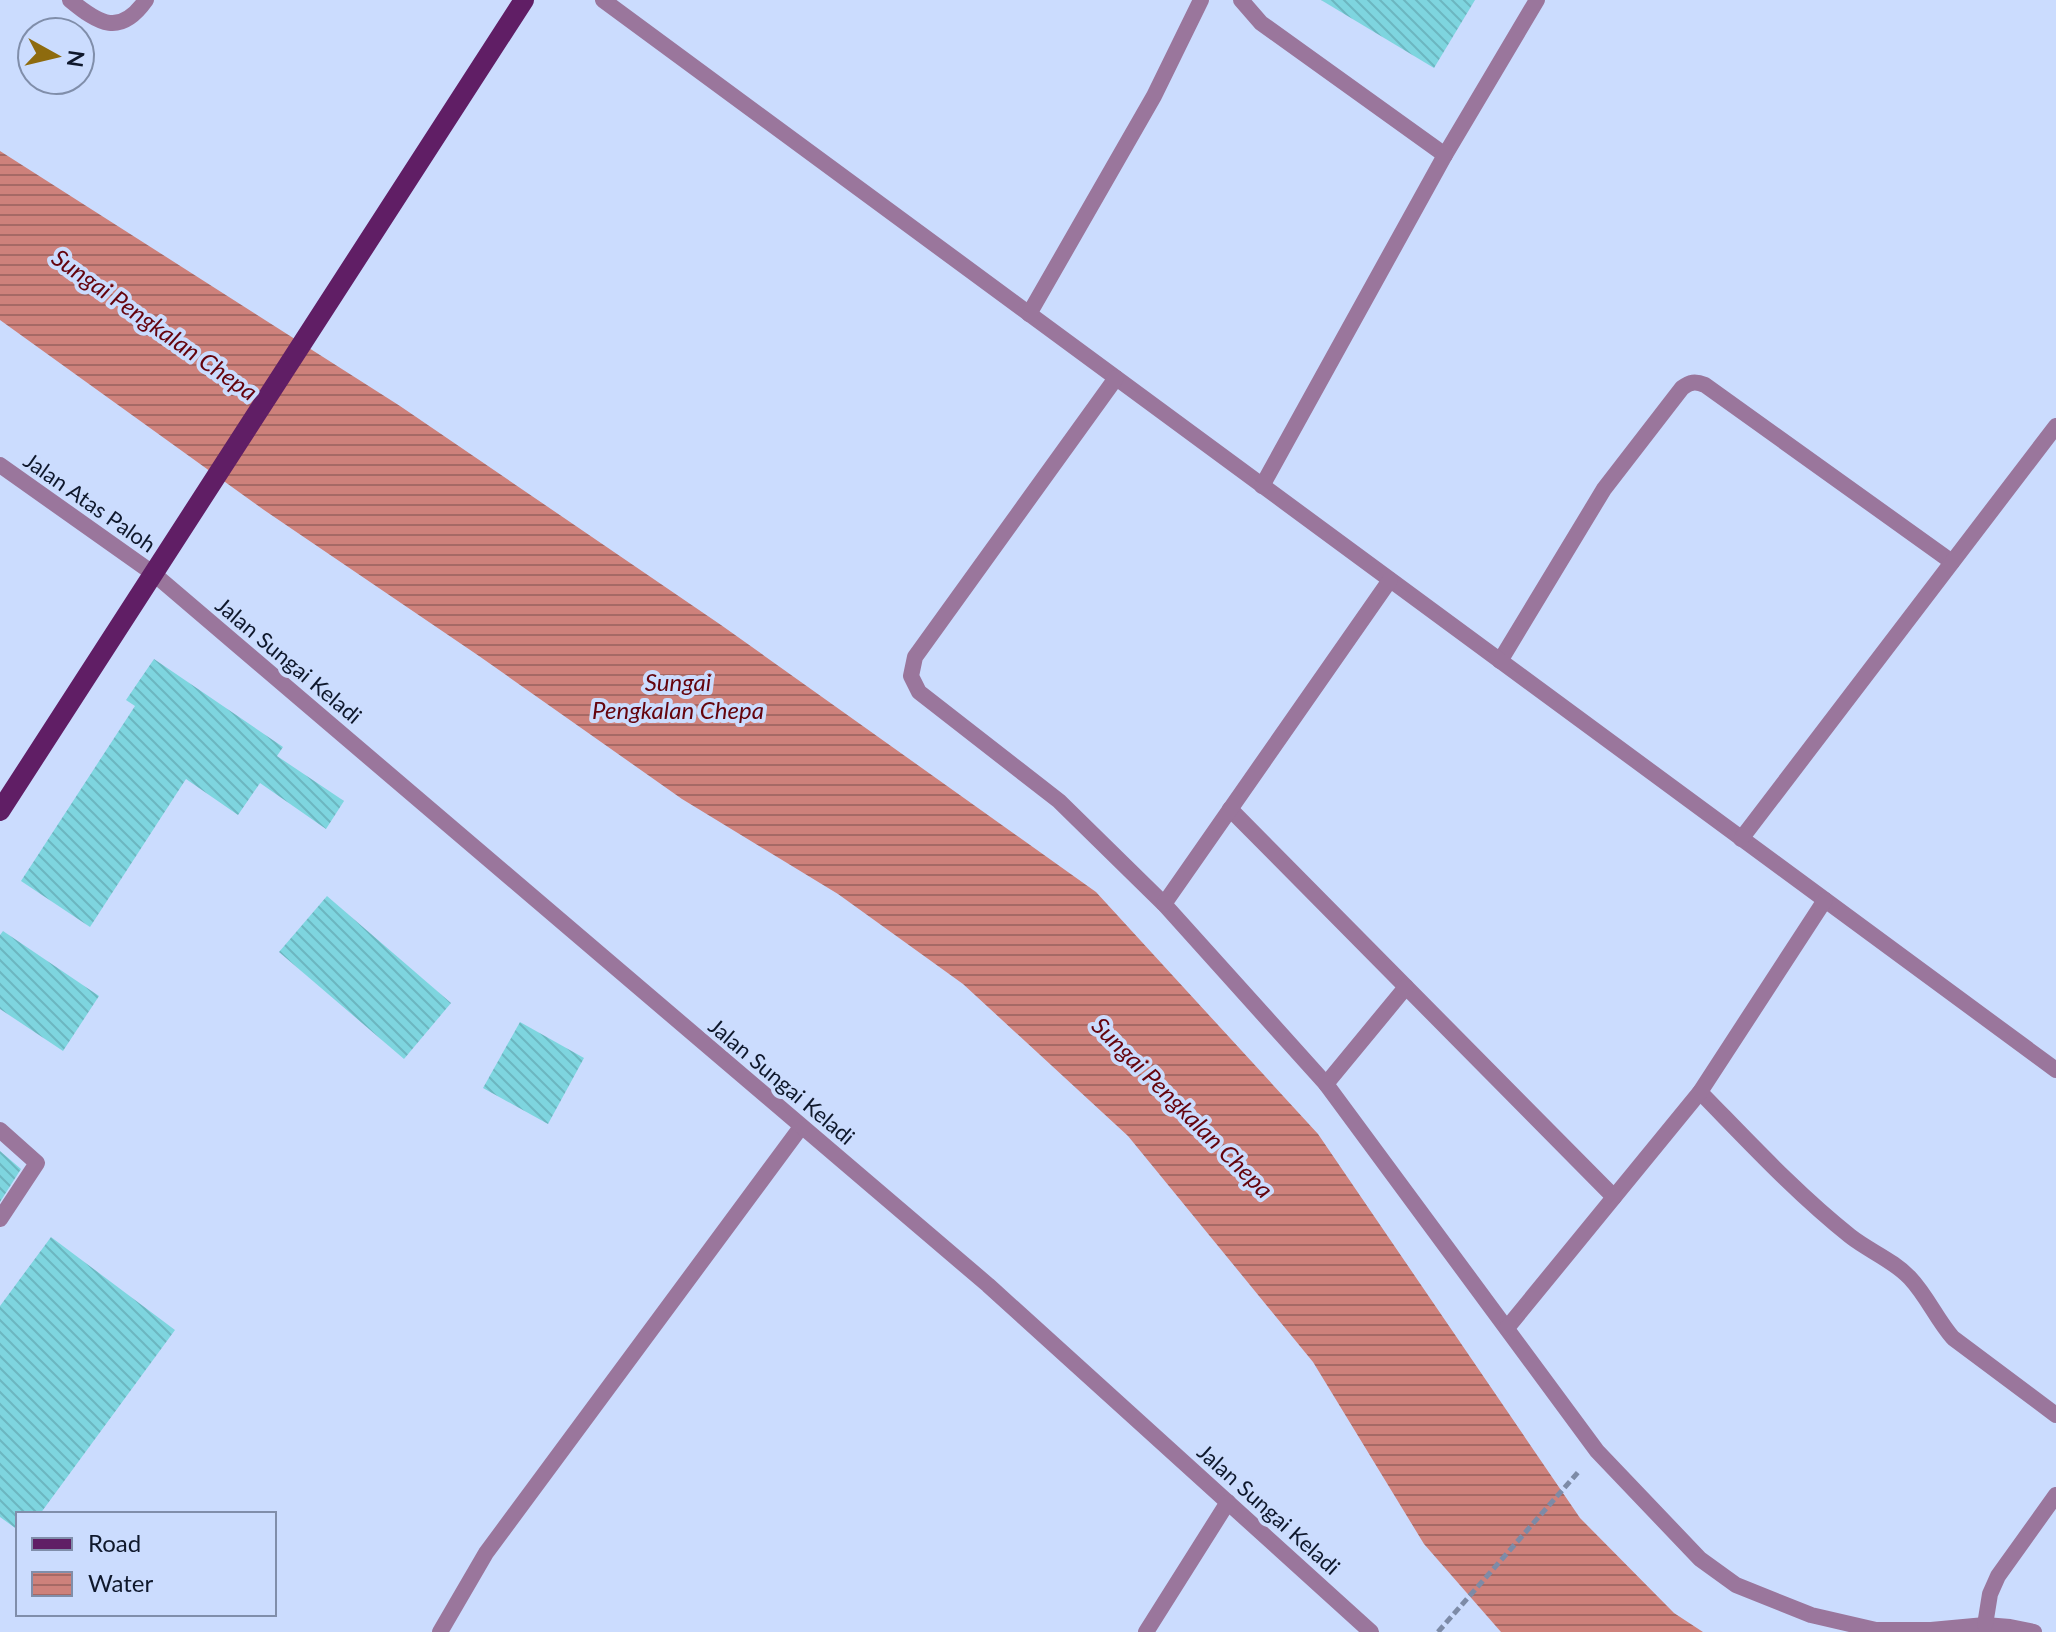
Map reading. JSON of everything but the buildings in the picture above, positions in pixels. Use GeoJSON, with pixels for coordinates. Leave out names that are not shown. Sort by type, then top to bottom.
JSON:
{"type":"FeatureCollection","features":[{"type":"Feature","properties":{"kind":"main road"},"geometry":{"type":"LineString","coordinates":[[0,811],[524,0]]}},
{"type":"Feature","properties":{"kind":"street"},"geometry":{"type":"LineString","coordinates":[[70,0],[90,16],[115,24],[127,21],[146,0]]}},
{"type":"Feature","properties":{"kind":"street"},"geometry":{"type":"LineString","coordinates":[[603,0],[2056,1070]]}},
{"type":"Feature","properties":{"kind":"street"},"geometry":{"type":"LineString","coordinates":[[1029,314],[1154,96],[1201,0]]}},
{"type":"Feature","properties":{"kind":"street"},"geometry":{"type":"LineString","coordinates":[[1241,0],[1261,23],[1445,155]]}},
{"type":"Feature","properties":{"kind":"street"},"geometry":{"type":"LineString","coordinates":[[1262,486],[1445,155],[1537,0]]}},
{"type":"Feature","properties":{"kind":"street"},"geometry":{"type":"LineString","coordinates":[[1116,378],[915,657],[911,676],[919,692],[1059,801],[1164,904],[1326,1084],[1597,1451],[1700,1559],[1736,1585],[1811,1615],[1876,1630],[1931,1630],[1985,1625],[2034,1632]]}},
{"type":"Feature","properties":{"kind":"street"},"geometry":{"type":"LineString","coordinates":[[1500,661],[1604,489],[1682,388],[1697,381],[1952,562]]}},
{"type":"Feature","properties":{"kind":"street"},"geometry":{"type":"LineString","coordinates":[[1741,839],[2056,426]]}},
{"type":"Feature","properties":{"kind":"street","name":"Jalan Atas Paloh"},"geometry":{"type":"LineString","coordinates":[[0,465],[154,574]]}},
{"type":"Feature","properties":{"kind":"street","name":"Jalan Sungai Keladi"},"geometry":{"type":"LineString","coordinates":[[154,574],[988,1285],[1371,1632]]}},
{"type":"Feature","properties":{"kind":"street"},"geometry":{"type":"LineString","coordinates":[[1164,904],[1390,580]]}},
{"type":"Feature","properties":{"kind":"street"},"geometry":{"type":"LineString","coordinates":[[1230,809],[1614,1197]]}},
{"type":"Feature","properties":{"kind":"street"},"geometry":{"type":"LineString","coordinates":[[1507,1328],[1700,1092],[1825,900]]}},
{"type":"Feature","properties":{"kind":"street"},"geometry":{"type":"LineString","coordinates":[[1326,1084],[1406,987]]}},
{"type":"Feature","properties":{"kind":"street"},"geometry":{"type":"LineString","coordinates":[[1700,1092],[1794,1187],[1853,1238],[1911,1279],[1953,1338],[2056,1415]]}},
{"type":"Feature","properties":{"kind":"street"},"geometry":{"type":"LineString","coordinates":[[440,1632],[486,1553],[801,1127]]}},
{"type":"Feature","properties":{"kind":"street"},"geometry":{"type":"LineString","coordinates":[[0,1130],[37,1163],[0,1219]]}},
{"type":"Feature","properties":{"kind":"street"},"geometry":{"type":"LineString","coordinates":[[1985,1625],[1990,1594],[1998,1576],[2056,1495]]}},
{"type":"Feature","properties":{"kind":"street"},"geometry":{"type":"LineString","coordinates":[[1146,1632],[1228,1502]]}},
{"type":"Feature","properties":{"kind":"path"},"geometry":{"type":"LineString","coordinates":[[1438,1632],[1562,1491]]}},
{"type":"Feature","properties":{"kind":"water","name":"Sungai Pengkalan Chepa"},"geometry":{"type":"Polygon","coordinates":[[[0,151],[400,406],[721,625],[1096,892],[1318,1134],[1580,1518],[1674,1613],[1703,1632],[1501,1632],[1424,1544],[1313,1362],[1128,1136],[963,984],[838,894],[682,799],[264,510],[0,320],[0,151]]]}}]}
